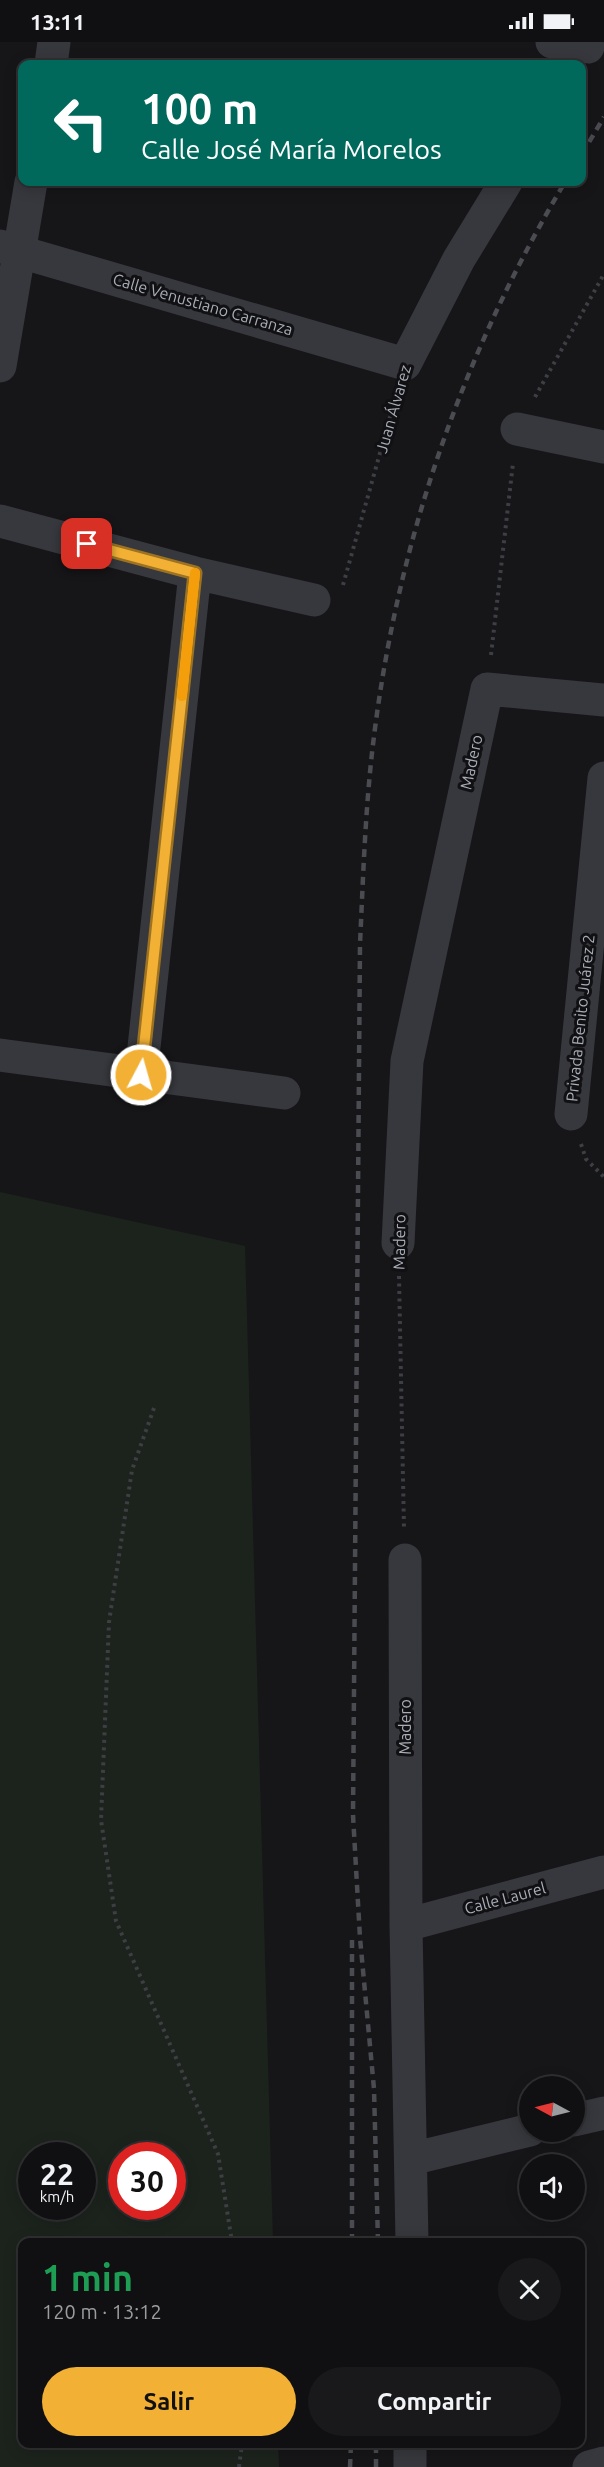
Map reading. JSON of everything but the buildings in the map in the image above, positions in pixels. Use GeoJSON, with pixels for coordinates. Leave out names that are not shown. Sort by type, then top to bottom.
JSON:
{"type":"FeatureCollection","features":[{"type":"Feature","properties":{"kind":"street"},"geometry":{"type":"LineString","coordinates":[[52,60],[54,42]]}},
{"type":"Feature","properties":{"kind":"street"},"geometry":{"type":"LineString","coordinates":[[552,42],[586,51]]}},
{"type":"Feature","properties":{"kind":"street"},"geometry":{"type":"LineString","coordinates":[[0,366],[10,248],[30,186]]}},
{"type":"Feature","properties":{"kind":"street","name":"Juan Álvarez"},"geometry":{"type":"LineString","coordinates":[[405,364],[459,259],[504,186]]}},
{"type":"Feature","properties":{"kind":"street","name":"Calle Venustiano Carranza"},"geometry":{"type":"LineString","coordinates":[[10,248],[405,364]]}},
{"type":"Feature","properties":{"kind":"street"},"geometry":{"type":"LineString","coordinates":[[517,429],[604,447]]}},
{"type":"Feature","properties":{"kind":"street"},"geometry":{"type":"LineString","coordinates":[[0,521],[195,573],[314,600]]}},
{"type":"Feature","properties":{"kind":"street"},"geometry":{"type":"LineString","coordinates":[[141,1075],[195,573]]}},
{"type":"Feature","properties":{"kind":"street"},"geometry":{"type":"LineString","coordinates":[[487,689],[604,699]]}},
{"type":"Feature","properties":{"kind":"street","name":"Madero"},"geometry":{"type":"LineString","coordinates":[[398,1243],[407,1061],[487,689]]}},
{"type":"Feature","properties":{"kind":"street","name":"Privada Benito Juárez 2"},"geometry":{"type":"LineString","coordinates":[[571,1114],[604,778]]}},
{"type":"Feature","properties":{"kind":"street"},"geometry":{"type":"LineString","coordinates":[[0,1055],[284,1093]]}},
{"type":"Feature","properties":{"kind":"street","name":"Madero"},"geometry":{"type":"LineString","coordinates":[[405,1560],[405,1924],[412,2238]]}},
{"type":"Feature","properties":{"kind":"street","name":"Calle Laurel"},"geometry":{"type":"LineString","coordinates":[[405,1924],[604,1872]]}},
{"type":"Feature","properties":{"kind":"street"},"geometry":{"type":"LineString","coordinates":[[585,2117],[604,2113]]}},
{"type":"Feature","properties":{"kind":"street"},"geometry":{"type":"LineString","coordinates":[[411,2159],[519,2133]]}},
{"type":"Feature","properties":{"kind":"street"},"geometry":{"type":"LineString","coordinates":[[410,2448],[410,2467]]}},
{"type":"Feature","properties":{"kind":"street"},"geometry":{"type":"LineString","coordinates":[[589,2467],[604,2463]]}},
{"type":"Feature","properties":{"kind":"path"},"geometry":{"type":"LineString","coordinates":[[487,689],[517,429],[604,273]]}},
{"type":"Feature","properties":{"kind":"path","name":"Juan Álvarez"},"geometry":{"type":"LineString","coordinates":[[314,600],[342,592],[405,364]]}},
{"type":"Feature","properties":{"kind":"path","name":"Madero"},"geometry":{"type":"LineString","coordinates":[[398,1243],[405,1560]]}},
{"type":"Feature","properties":{"kind":"path"},"geometry":{"type":"LineString","coordinates":[[154,1408],[132,1470],[109,1622],[101,1820],[116,1921],[218,2154],[231,2238]]}},
{"type":"Feature","properties":{"kind":"path"},"geometry":{"type":"LineString","coordinates":[[239,2467],[241,2448]]}},
{"type":"Feature","properties":{"kind":"shaded area"},"geometry":{"type":"Polygon","coordinates":[[[0,1192],[245,1246],[273,2238],[18,2238],[18,2448],[278,2448],[279,2467],[0,2467],[0,1192]]]}},
{"type":"Feature","properties":{"kind":"railway"},"geometry":{"type":"LineString","coordinates":[[586,147],[604,117]]}},
{"type":"Feature","properties":{"kind":"railway"},"geometry":{"type":"LineString","coordinates":[[378,2238],[374,2089],[360,1938],[353,1815],[360,944],[364,848],[372,753],[397,602],[415,529],[438,457],[464,386],[494,317],[563,186]]}},
{"type":"Feature","properties":{"kind":"railway"},"geometry":{"type":"LineString","coordinates":[[352,1938],[352,2238]]}},
{"type":"Feature","properties":{"kind":"railway"},"geometry":{"type":"LineString","coordinates":[[350,2467],[351,2448]]}},
{"type":"Feature","properties":{"kind":"railway"},"geometry":{"type":"LineString","coordinates":[[376,2448],[376,2467]]}},
{"type":"Feature","properties":{"kind":"slow traffic"},"geometry":{"type":"LineString","coordinates":[[182,696],[195,573]]}},
{"type":"Feature","properties":{"kind":"route"},"geometry":{"type":"LineString","coordinates":[[87,544],[195,573],[141,1075]]}}]}
